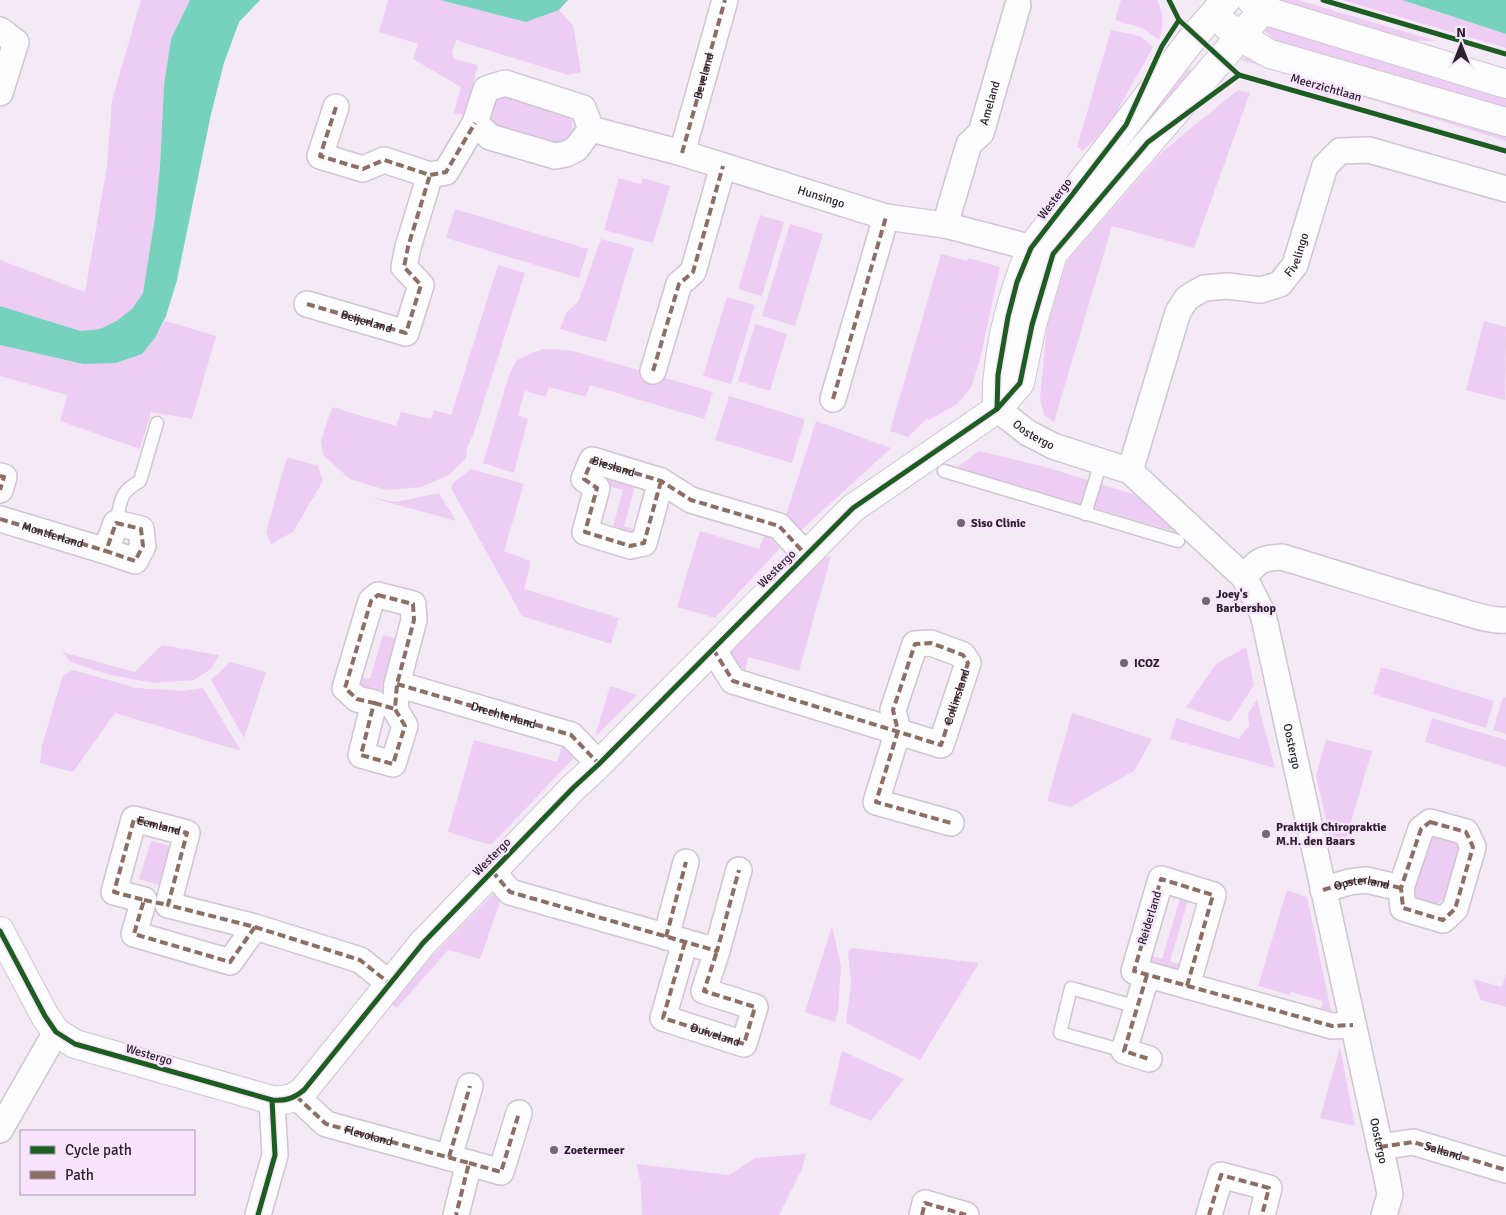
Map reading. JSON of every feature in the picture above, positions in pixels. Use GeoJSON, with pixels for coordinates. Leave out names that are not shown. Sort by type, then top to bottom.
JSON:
{"type":"FeatureCollection","features":[{"type":"Feature","properties":{"kind":"street","name":"Beveland"},"geometry":{"type":"LineString","coordinates":[[682,153],[725,0]]}},
{"type":"Feature","properties":{"kind":"street","name":"Ameland"},"geometry":{"type":"LineString","coordinates":[[945,225],[969,144],[981,133],[1018,5]]}},
{"type":"Feature","properties":{"kind":"street","name":"Meerzichtlaan"},"geometry":{"type":"LineString","coordinates":[[1215,5],[1240,38],[1270,54],[1506,122]]}},
{"type":"Feature","properties":{"kind":"street","name":"Westergo"},"geometry":{"type":"LineString","coordinates":[[0,931],[45,1016],[56,1032],[75,1044],[284,1098],[304,1090],[423,943],[572,788],[599,764],[806,554],[853,508],[997,409],[1020,384],[1032,324],[1042,251],[1215,5]]}},
{"type":"Feature","properties":{"kind":"street","name":"Westergo"},"geometry":{"type":"LineString","coordinates":[[1042,251],[1240,38],[1257,5]]}},
{"type":"Feature","properties":{"kind":"street"},"geometry":{"type":"LineString","coordinates":[[1257,5],[1506,84]]}},
{"type":"Feature","properties":{"kind":"street"},"geometry":{"type":"LineString","coordinates":[[0,30],[16,42],[0,93]]}},
{"type":"Feature","properties":{"kind":"street"},"geometry":{"type":"LineString","coordinates":[[336,107],[320,156],[363,169],[384,160],[430,175],[446,172],[475,123],[486,89],[505,83],[583,108],[591,129],[576,149],[566,154],[555,156],[490,137],[475,123]]}},
{"type":"Feature","properties":{"kind":"street","name":"Hunsingo"},"geometry":{"type":"LineString","coordinates":[[591,129],[682,153],[886,217],[945,225],[1042,251]]}},
{"type":"Feature","properties":{"kind":"street","name":"Fivelingo"},"geometry":{"type":"LineString","coordinates":[[1130,471],[1178,312],[1187,298],[1204,288],[1227,286],[1261,290],[1280,284],[1295,265],[1325,166],[1340,151],[1369,150],[1506,189]]}},
{"type":"Feature","properties":{"kind":"street"},"geometry":{"type":"LineString","coordinates":[[653,370],[679,284],[693,272],[723,166]]}},
{"type":"Feature","properties":{"kind":"street","name":"Beijerland"},"geometry":{"type":"LineString","coordinates":[[307,304],[406,333],[421,285],[404,267],[408,247],[430,175]]}},
{"type":"Feature","properties":{"kind":"street"},"geometry":{"type":"LineString","coordinates":[[833,399],[886,217]]}},
{"type":"Feature","properties":{"kind":"street","name":"Oostergo"},"geometry":{"type":"LineString","coordinates":[[997,409],[1028,433],[1053,446],[1130,471],[1244,577],[1263,614],[1390,1195],[1384,1215]]}},
{"type":"Feature","properties":{"kind":"street"},"geometry":{"type":"LineString","coordinates":[[0,476],[4,477],[0,490]]}},
{"type":"Feature","properties":{"kind":"street"},"geometry":{"type":"LineString","coordinates":[[661,480],[691,500],[778,526],[806,554]]}},
{"type":"Feature","properties":{"kind":"street","name":"Montferland"},"geometry":{"type":"LineString","coordinates":[[0,519],[135,561],[143,546],[141,529],[116,522]]}},
{"type":"Feature","properties":{"kind":"street"},"geometry":{"type":"LineString","coordinates":[[106,551],[116,522]]}},
{"type":"Feature","properties":{"kind":"street"},"geometry":{"type":"LineString","coordinates":[[1244,577],[1259,561],[1282,557],[1398,594],[1483,617],[1501,621],[1506,620]]}},
{"type":"Feature","properties":{"kind":"street"},"geometry":{"type":"LineString","coordinates":[[378,595],[414,604],[414,620],[397,684],[385,706],[357,699],[345,688],[371,600],[378,595]]}},
{"type":"Feature","properties":{"kind":"street"},"geometry":{"type":"LineString","coordinates":[[713,649],[733,681],[898,731],[876,802],[951,823]]}},
{"type":"Feature","properties":{"kind":"street","name":"Drechterland"},"geometry":{"type":"LineString","coordinates":[[397,684],[571,735],[599,764]]}},
{"type":"Feature","properties":{"kind":"street"},"geometry":{"type":"LineString","coordinates":[[675,940],[686,862]]}},
{"type":"Feature","properties":{"kind":"street","name":"Duiveland"},"geometry":{"type":"LineString","coordinates":[[675,940],[663,1018],[744,1044],[755,1007],[704,991],[739,870]]}},
{"type":"Feature","properties":{"kind":"street"},"geometry":{"type":"LineString","coordinates":[[492,872],[510,892],[717,951]]}},
{"type":"Feature","properties":{"kind":"street","name":"Reiderland"},"geometry":{"type":"LineString","coordinates":[[1146,975],[1134,971],[1161,879],[1212,895],[1187,986]]}},
{"type":"Feature","properties":{"kind":"street","name":"Opsterland"},"geometry":{"type":"LineString","coordinates":[[1323,890],[1349,882],[1366,880],[1401,888]]}},
{"type":"Feature","properties":{"kind":"street"},"geometry":{"type":"LineString","coordinates":[[255,927],[230,962],[134,934],[156,902],[255,927],[360,960],[389,983]]}},
{"type":"Feature","properties":{"kind":"street"},"geometry":{"type":"LineString","coordinates":[[1149,1059],[1124,1052],[1146,975],[1332,1026],[1353,1025]]}},
{"type":"Feature","properties":{"kind":"street"},"geometry":{"type":"LineString","coordinates":[[0,1130],[56,1032]]}},
{"type":"Feature","properties":{"kind":"street"},"geometry":{"type":"LineString","coordinates":[[456,1215],[459,1160],[470,1086]]}},
{"type":"Feature","properties":{"kind":"street"},"geometry":{"type":"LineString","coordinates":[[258,1215],[275,1155],[284,1098]]}},
{"type":"Feature","properties":{"kind":"street","name":"Flevoland"},"geometry":{"type":"LineString","coordinates":[[284,1098],[326,1124],[501,1172],[519,1113]]}},
{"type":"Feature","properties":{"kind":"street","name":"Salland"},"geometry":{"type":"LineString","coordinates":[[1380,1147],[1413,1142],[1506,1170]]}},
{"type":"Feature","properties":{"kind":"street"},"geometry":{"type":"LineString","coordinates":[[1209,1215],[1221,1175],[1269,1188],[1262,1215]]}},
{"type":"Feature","properties":{"kind":"street"},"geometry":{"type":"LineString","coordinates":[[922,1215],[925,1203],[966,1215]]}},
{"type":"Feature","properties":{"kind":"lane"},"geometry":{"type":"LineString","coordinates":[[116,522],[123,493],[126,489],[140,481],[156,423]]}},
{"type":"Feature","properties":{"kind":"lane"},"geometry":{"type":"LineString","coordinates":[[1085,514],[1101,462]]}},
{"type":"Feature","properties":{"kind":"lane"},"geometry":{"type":"LineString","coordinates":[[944,471],[1178,541]]}},
{"type":"Feature","properties":{"kind":"lane"},"geometry":{"type":"LineString","coordinates":[[1124,1052],[1060,1033],[1071,988],[1137,1007]]}},
{"type":"Feature","properties":{"kind":"shaded area"},"geometry":{"type":"Polygon","coordinates":[[[141,0],[190,0],[171,39],[164,85],[160,166],[155,217],[143,293],[132,309],[118,320],[100,329],[81,331],[0,306],[0,260],[85,292],[107,166],[112,100],[141,0]]]}},
{"type":"Feature","properties":{"kind":"shaded area"},"geometry":{"type":"Polygon","coordinates":[[[190,0],[260,0],[239,22],[224,63],[211,114],[177,280],[166,316],[155,338],[142,354],[116,363],[83,364],[0,345],[0,306],[81,331],[100,329],[118,320],[132,309],[143,293],[155,217],[160,166],[164,85],[171,39],[190,0]]]}},
{"type":"Feature","properties":{"kind":"shaded area"},"geometry":{"type":"Polygon","coordinates":[[[388,0],[440,0],[526,22],[559,10],[573,25],[581,72],[568,75],[456,40],[452,53],[454,59],[478,65],[465,115],[454,113],[461,87],[413,59],[418,44],[379,32],[388,0]]]}},
{"type":"Feature","properties":{"kind":"shaded area"},"geometry":{"type":"Polygon","coordinates":[[[440,0],[568,0],[559,10],[526,22],[440,0]]]}},
{"type":"Feature","properties":{"kind":"shaded area"},"geometry":{"type":"Polygon","coordinates":[[[1121,0],[1157,0],[1163,20],[1159,40],[1142,28],[1115,20],[1121,0]]]}},
{"type":"Feature","properties":{"kind":"shaded area"},"geometry":{"type":"Polygon","coordinates":[[[1273,0],[1298,0],[1436,41],[1388,40],[1273,0]]]}},
{"type":"Feature","properties":{"kind":"shaded area"},"geometry":{"type":"Polygon","coordinates":[[[1342,0],[1402,0],[1506,34],[1506,48],[1342,0]]]}},
{"type":"Feature","properties":{"kind":"shaded area"},"geometry":{"type":"Polygon","coordinates":[[[1402,0],[1506,0],[1506,34],[1402,0]]]}},
{"type":"Feature","properties":{"kind":"shaded area"},"geometry":{"type":"Polygon","coordinates":[[[1258,26],[1290,28],[1506,92],[1506,108],[1277,41],[1258,26]]]}},
{"type":"Feature","properties":{"kind":"shaded area"},"geometry":{"type":"Polygon","coordinates":[[[1111,30],[1140,36],[1153,47],[1111,122],[1083,151],[1077,147],[1111,30]]]}},
{"type":"Feature","properties":{"kind":"shaded area"},"geometry":{"type":"Polygon","coordinates":[[[1258,56],[1506,132],[1506,141],[1239,59],[1258,56]]]}},
{"type":"Feature","properties":{"kind":"shaded area"},"geometry":{"type":"Polygon","coordinates":[[[1189,69],[1194,73],[1057,229],[1189,69]]]}},
{"type":"Feature","properties":{"kind":"shaded area"},"geometry":{"type":"Polygon","coordinates":[[[1238,90],[1250,93],[1194,248],[1112,226],[1054,422],[1044,415],[1040,398],[1047,327],[1067,261],[1162,152],[1238,90]]]}},
{"type":"Feature","properties":{"kind":"shaded area"},"geometry":{"type":"Polygon","coordinates":[[[499,94],[571,116],[572,130],[568,139],[555,145],[494,126],[489,118],[490,108],[499,94]]]}},
{"type":"Feature","properties":{"kind":"shaded area"},"geometry":{"type":"Polygon","coordinates":[[[619,178],[641,184],[643,178],[670,186],[653,243],[604,230],[619,178]]]}},
{"type":"Feature","properties":{"kind":"shaded area"},"geometry":{"type":"Polygon","coordinates":[[[455,209],[588,249],[579,278],[446,238],[455,209]]]}},
{"type":"Feature","properties":{"kind":"shaded area"},"geometry":{"type":"Polygon","coordinates":[[[760,215],[784,222],[762,296],[738,289],[760,215]]]}},
{"type":"Feature","properties":{"kind":"shaded area"},"geometry":{"type":"Polygon","coordinates":[[[790,224],[823,234],[795,326],[762,316],[790,224]]]}},
{"type":"Feature","properties":{"kind":"shaded area"},"geometry":{"type":"Polygon","coordinates":[[[601,239],[634,248],[606,342],[560,329],[566,313],[578,302],[601,239]]]}},
{"type":"Feature","properties":{"kind":"shaded area"},"geometry":{"type":"Polygon","coordinates":[[[941,254],[967,261],[968,258],[1000,267],[981,355],[972,386],[957,404],[929,420],[927,418],[908,437],[890,431],[941,254]]]}},
{"type":"Feature","properties":{"kind":"shaded area"},"geometry":{"type":"Polygon","coordinates":[[[498,265],[525,273],[474,432],[467,448],[466,458],[449,475],[421,487],[386,490],[350,479],[323,455],[321,440],[332,407],[396,426],[401,412],[431,419],[434,410],[451,415],[498,265]]]}},
{"type":"Feature","properties":{"kind":"shaded area"},"geometry":{"type":"Polygon","coordinates":[[[727,297],[755,305],[731,384],[703,376],[727,297]]]}},
{"type":"Feature","properties":{"kind":"shaded area"},"geometry":{"type":"Polygon","coordinates":[[[166,321],[216,336],[192,419],[151,412],[140,449],[60,421],[67,395],[0,376],[0,345],[83,364],[155,338],[166,321]]]}},
{"type":"Feature","properties":{"kind":"shaded area"},"geometry":{"type":"Polygon","coordinates":[[[1484,321],[1506,327],[1505,400],[1466,390],[1484,321]]]}},
{"type":"Feature","properties":{"kind":"shaded area"},"geometry":{"type":"Polygon","coordinates":[[[755,324],[787,334],[770,391],[738,381],[755,324]]]}},
{"type":"Feature","properties":{"kind":"shaded area"},"geometry":{"type":"Polygon","coordinates":[[[542,349],[570,350],[713,392],[704,419],[590,385],[586,397],[549,387],[546,397],[525,391],[518,415],[528,419],[514,473],[483,463],[510,372],[517,360],[542,349]]]}},
{"type":"Feature","properties":{"kind":"shaded area"},"geometry":{"type":"Polygon","coordinates":[[[729,396],[805,419],[792,463],[715,440],[729,396]]]}},
{"type":"Feature","properties":{"kind":"shaded area"},"geometry":{"type":"Polygon","coordinates":[[[816,421],[891,448],[798,533],[784,522],[816,421]]]}},
{"type":"Feature","properties":{"kind":"shaded area"},"geometry":{"type":"Polygon","coordinates":[[[979,451],[1042,466],[1133,494],[1159,513],[1177,532],[956,468],[979,451]]]}},
{"type":"Feature","properties":{"kind":"shaded area"},"geometry":{"type":"Polygon","coordinates":[[[287,457],[318,466],[323,481],[293,532],[271,544],[266,532],[287,457]]]}},
{"type":"Feature","properties":{"kind":"shaded area"},"geometry":{"type":"Polygon","coordinates":[[[471,469],[524,484],[504,551],[531,561],[524,589],[619,618],[611,644],[522,616],[451,488],[453,483],[471,469]]]}},
{"type":"Feature","properties":{"kind":"shaded area"},"geometry":{"type":"Polygon","coordinates":[[[600,475],[636,483],[624,526],[637,530],[636,534],[612,530],[623,490],[608,486],[600,475]]]}},
{"type":"Feature","properties":{"kind":"shaded area"},"geometry":{"type":"Polygon","coordinates":[[[439,493],[456,521],[369,497],[396,502],[439,493]]]}},
{"type":"Feature","properties":{"kind":"shaded area"},"geometry":{"type":"Polygon","coordinates":[[[700,531],[759,549],[765,533],[780,548],[715,618],[677,607],[700,531]]]}},
{"type":"Feature","properties":{"kind":"shaded area"},"geometry":{"type":"Polygon","coordinates":[[[831,556],[799,671],[748,657],[745,671],[727,652],[816,560],[831,556]]]}},
{"type":"Feature","properties":{"kind":"shaded area"},"geometry":{"type":"Polygon","coordinates":[[[383,635],[399,639],[388,686],[381,694],[362,689],[356,676],[370,679],[383,635]]]}},
{"type":"Feature","properties":{"kind":"shaded area"},"geometry":{"type":"Polygon","coordinates":[[[162,645],[219,655],[212,668],[194,680],[154,683],[110,675],[71,662],[62,652],[135,672],[162,645]]]}},
{"type":"Feature","properties":{"kind":"shaded area"},"geometry":{"type":"Polygon","coordinates":[[[1246,647],[1254,685],[1230,722],[1186,707],[1216,664],[1246,647]]]}},
{"type":"Feature","properties":{"kind":"shaded area"},"geometry":{"type":"Polygon","coordinates":[[[230,662],[266,672],[244,738],[211,680],[230,662]]]}},
{"type":"Feature","properties":{"kind":"shaded area"},"geometry":{"type":"Polygon","coordinates":[[[1381,667],[1494,701],[1486,728],[1373,694],[1381,667]]]}},
{"type":"Feature","properties":{"kind":"shaded area"},"geometry":{"type":"Polygon","coordinates":[[[73,670],[137,688],[183,691],[203,688],[241,751],[115,713],[73,772],[40,763],[42,745],[63,675],[73,670]]]}},
{"type":"Feature","properties":{"kind":"shaded area"},"geometry":{"type":"Polygon","coordinates":[[[610,686],[637,695],[595,737],[610,686]]]}},
{"type":"Feature","properties":{"kind":"shaded area"},"geometry":{"type":"Polygon","coordinates":[[[1503,697],[1506,698],[1506,734],[1493,730],[1503,697]]]}},
{"type":"Feature","properties":{"kind":"shaded area"},"geometry":{"type":"Polygon","coordinates":[[[1257,699],[1275,768],[1170,739],[1176,718],[1239,739],[1249,725],[1248,714],[1257,699]]]}},
{"type":"Feature","properties":{"kind":"shaded area"},"geometry":{"type":"Polygon","coordinates":[[[1072,713],[1152,739],[1134,771],[1070,807],[1047,801],[1072,713]]]}},
{"type":"Feature","properties":{"kind":"shaded area"},"geometry":{"type":"Polygon","coordinates":[[[1432,718],[1506,740],[1506,767],[1425,742],[1432,718]]]}},
{"type":"Feature","properties":{"kind":"shaded area"},"geometry":{"type":"Polygon","coordinates":[[[474,740],[557,762],[562,746],[567,747],[573,759],[491,845],[448,832],[474,740]]]}},
{"type":"Feature","properties":{"kind":"shaded area"},"geometry":{"type":"Polygon","coordinates":[[[1326,740],[1372,751],[1344,845],[1331,842],[1316,776],[1326,740]]]}},
{"type":"Feature","properties":{"kind":"shaded area"},"geometry":{"type":"Polygon","coordinates":[[[1436,834],[1455,840],[1461,852],[1446,898],[1434,906],[1418,901],[1412,895],[1424,841],[1436,834]]]}},
{"type":"Feature","properties":{"kind":"shaded area"},"geometry":{"type":"Polygon","coordinates":[[[151,841],[174,847],[163,886],[139,879],[151,841]]]}},
{"type":"Feature","properties":{"kind":"shaded area"},"geometry":{"type":"Polygon","coordinates":[[[1287,890],[1307,897],[1331,1010],[1319,1015],[1323,1001],[1291,992],[1290,995],[1258,986],[1287,890]]]}},
{"type":"Feature","properties":{"kind":"shaded area"},"geometry":{"type":"Polygon","coordinates":[[[1170,891],[1202,905],[1188,901],[1170,961],[1183,966],[1182,973],[1149,966],[1148,955],[1162,959],[1180,899],[1167,894],[1170,891]]]}},
{"type":"Feature","properties":{"kind":"shaded area"},"geometry":{"type":"Polygon","coordinates":[[[492,895],[502,897],[480,959],[448,950],[397,1008],[387,1002],[492,895]]]}},
{"type":"Feature","properties":{"kind":"shaded area"},"geometry":{"type":"Polygon","coordinates":[[[832,926],[841,966],[838,1012],[835,1022],[805,1012],[832,926]]]}},
{"type":"Feature","properties":{"kind":"shaded area"},"geometry":{"type":"Polygon","coordinates":[[[851,948],[979,963],[920,1060],[846,1023],[851,984],[848,952],[851,948]]]}},
{"type":"Feature","properties":{"kind":"shaded area"},"geometry":{"type":"Polygon","coordinates":[[[1506,974],[1506,1007],[1481,1000],[1473,979],[1502,987],[1506,974]]]}},
{"type":"Feature","properties":{"kind":"shaded area"},"geometry":{"type":"Polygon","coordinates":[[[1340,1047],[1355,1126],[1320,1118],[1340,1047]]]}},
{"type":"Feature","properties":{"kind":"shaded area"},"geometry":{"type":"Polygon","coordinates":[[[842,1051],[904,1079],[871,1121],[829,1104],[842,1051]]]}},
{"type":"Feature","properties":{"kind":"shaded area"},"geometry":{"type":"Polygon","coordinates":[[[806,1154],[802,1169],[779,1215],[642,1215],[641,1184],[636,1164],[729,1175],[755,1158],[806,1154]]]}},
{"type":"Feature","properties":{"kind":"marked path"},"geometry":{"type":"LineString","coordinates":[[682,153],[725,0]]}},
{"type":"Feature","properties":{"kind":"marked path"},"geometry":{"type":"LineString","coordinates":[[336,107],[320,156],[363,169],[384,160],[430,175],[446,172],[475,123]]}},
{"type":"Feature","properties":{"kind":"marked path"},"geometry":{"type":"LineString","coordinates":[[653,371],[679,284],[693,272],[723,166]]}},
{"type":"Feature","properties":{"kind":"marked path"},"geometry":{"type":"LineString","coordinates":[[307,304],[406,333],[421,285],[404,267],[408,247],[430,175]]}},
{"type":"Feature","properties":{"kind":"marked path"},"geometry":{"type":"LineString","coordinates":[[833,399],[886,217]]}},
{"type":"Feature","properties":{"kind":"marked path"},"geometry":{"type":"LineString","coordinates":[[661,481],[644,543],[630,546],[585,532],[597,488],[584,479],[592,460],[661,481],[691,500],[779,526],[806,555]]}},
{"type":"Feature","properties":{"kind":"marked path"},"geometry":{"type":"LineString","coordinates":[[0,476],[4,477],[0,490]]}},
{"type":"Feature","properties":{"kind":"marked path"},"geometry":{"type":"LineString","coordinates":[[0,519],[106,551]]}},
{"type":"Feature","properties":{"kind":"marked path"},"geometry":{"type":"LineString","coordinates":[[116,523],[141,529],[143,546],[135,561],[106,551],[116,523]]}},
{"type":"Feature","properties":{"kind":"marked path"},"geometry":{"type":"LineString","coordinates":[[378,595],[413,604],[414,620],[397,684],[395,709],[405,726],[393,764],[361,755],[374,703],[357,699],[345,688],[371,601],[378,595]]}},
{"type":"Feature","properties":{"kind":"marked path"},"geometry":{"type":"LineString","coordinates":[[713,649],[733,681],[941,745],[968,663],[963,655],[931,643],[915,644],[893,710],[898,731],[876,802],[951,823]]}},
{"type":"Feature","properties":{"kind":"marked path"},"geometry":{"type":"LineString","coordinates":[[397,684],[571,735],[599,764]]}},
{"type":"Feature","properties":{"kind":"marked path"},"geometry":{"type":"LineString","coordinates":[[374,703],[395,709]]}},
{"type":"Feature","properties":{"kind":"marked path"},"geometry":{"type":"LineString","coordinates":[[255,927],[230,962],[134,934],[144,900],[114,892],[134,819],[187,833],[168,905],[255,927],[360,960],[389,983]]}},
{"type":"Feature","properties":{"kind":"marked path"},"geometry":{"type":"LineString","coordinates":[[1430,822],[1466,832],[1473,847],[1455,909],[1443,920],[1403,908],[1401,888],[1421,829],[1430,822]]}},
{"type":"Feature","properties":{"kind":"marked path"},"geometry":{"type":"LineString","coordinates":[[666,937],[686,862]]}},
{"type":"Feature","properties":{"kind":"marked path"},"geometry":{"type":"LineString","coordinates":[[492,871],[510,892],[717,951],[739,870]]}},
{"type":"Feature","properties":{"kind":"marked path"},"geometry":{"type":"LineString","coordinates":[[1187,986],[1213,895],[1161,879],[1134,971],[1332,1026],[1353,1025]]}},
{"type":"Feature","properties":{"kind":"marked path"},"geometry":{"type":"LineString","coordinates":[[1323,890],[1349,882],[1366,880],[1401,888]]}},
{"type":"Feature","properties":{"kind":"marked path"},"geometry":{"type":"LineString","coordinates":[[144,900],[168,905]]}},
{"type":"Feature","properties":{"kind":"marked path"},"geometry":{"type":"LineString","coordinates":[[685,942],[663,1018],[744,1044],[755,1007],[704,991],[717,951]]}},
{"type":"Feature","properties":{"kind":"marked path"},"geometry":{"type":"LineString","coordinates":[[1147,975],[1124,1051],[1149,1059]]}},
{"type":"Feature","properties":{"kind":"marked path"},"geometry":{"type":"LineString","coordinates":[[449,1157],[470,1086]]}},
{"type":"Feature","properties":{"kind":"marked path"},"geometry":{"type":"LineString","coordinates":[[296,1096],[326,1124],[469,1163],[456,1215]]}},
{"type":"Feature","properties":{"kind":"marked path"},"geometry":{"type":"LineString","coordinates":[[469,1163],[501,1172],[519,1113]]}},
{"type":"Feature","properties":{"kind":"marked path"},"geometry":{"type":"LineString","coordinates":[[1380,1147],[1413,1142],[1506,1170]]}},
{"type":"Feature","properties":{"kind":"marked path"},"geometry":{"type":"LineString","coordinates":[[1209,1215],[1221,1175],[1269,1188],[1262,1215]]}},
{"type":"Feature","properties":{"kind":"marked path"},"geometry":{"type":"LineString","coordinates":[[922,1215],[925,1203],[966,1215]]}},
{"type":"Feature","properties":{"kind":"cycle path"},"geometry":{"type":"LineString","coordinates":[[1169,0],[1179,20],[1239,75],[1506,151]]}},
{"type":"Feature","properties":{"kind":"cycle path"},"geometry":{"type":"LineString","coordinates":[[1323,0],[1506,54]]}},
{"type":"Feature","properties":{"kind":"cycle path"},"geometry":{"type":"LineString","coordinates":[[997,409],[998,375],[1008,317],[1017,282],[1031,248],[1126,125],[1162,46],[1179,20]]}},
{"type":"Feature","properties":{"kind":"cycle path"},"geometry":{"type":"LineString","coordinates":[[0,931],[45,1016],[56,1032],[75,1044],[272,1100],[289,1099],[300,1093],[423,943],[573,788],[853,508],[997,409],[1020,383],[1032,325],[1053,254],[1148,142],[1239,75]]}},
{"type":"Feature","properties":{"kind":"cycle path"},"geometry":{"type":"LineString","coordinates":[[258,1215],[275,1155],[272,1100]]}},
{"type":"Feature","properties":{"kind":"place","name":"Siso Clinic"},"geometry":{"type":"Point","coordinates":[961,523]}},
{"type":"Feature","properties":{"kind":"place","name":"Joey's Barbershop"},"geometry":{"type":"Point","coordinates":[1206,601]}},
{"type":"Feature","properties":{"kind":"place","name":"ICOZ"},"geometry":{"type":"Point","coordinates":[1124,663]}},
{"type":"Feature","properties":{"kind":"place","name":"Praktijk Chiropraktie M.H. den Baars"},"geometry":{"type":"Point","coordinates":[1266,834]}},
{"type":"Feature","properties":{"kind":"place","name":"Zoetermeer"},"geometry":{"type":"Point","coordinates":[554,1150]}}]}
